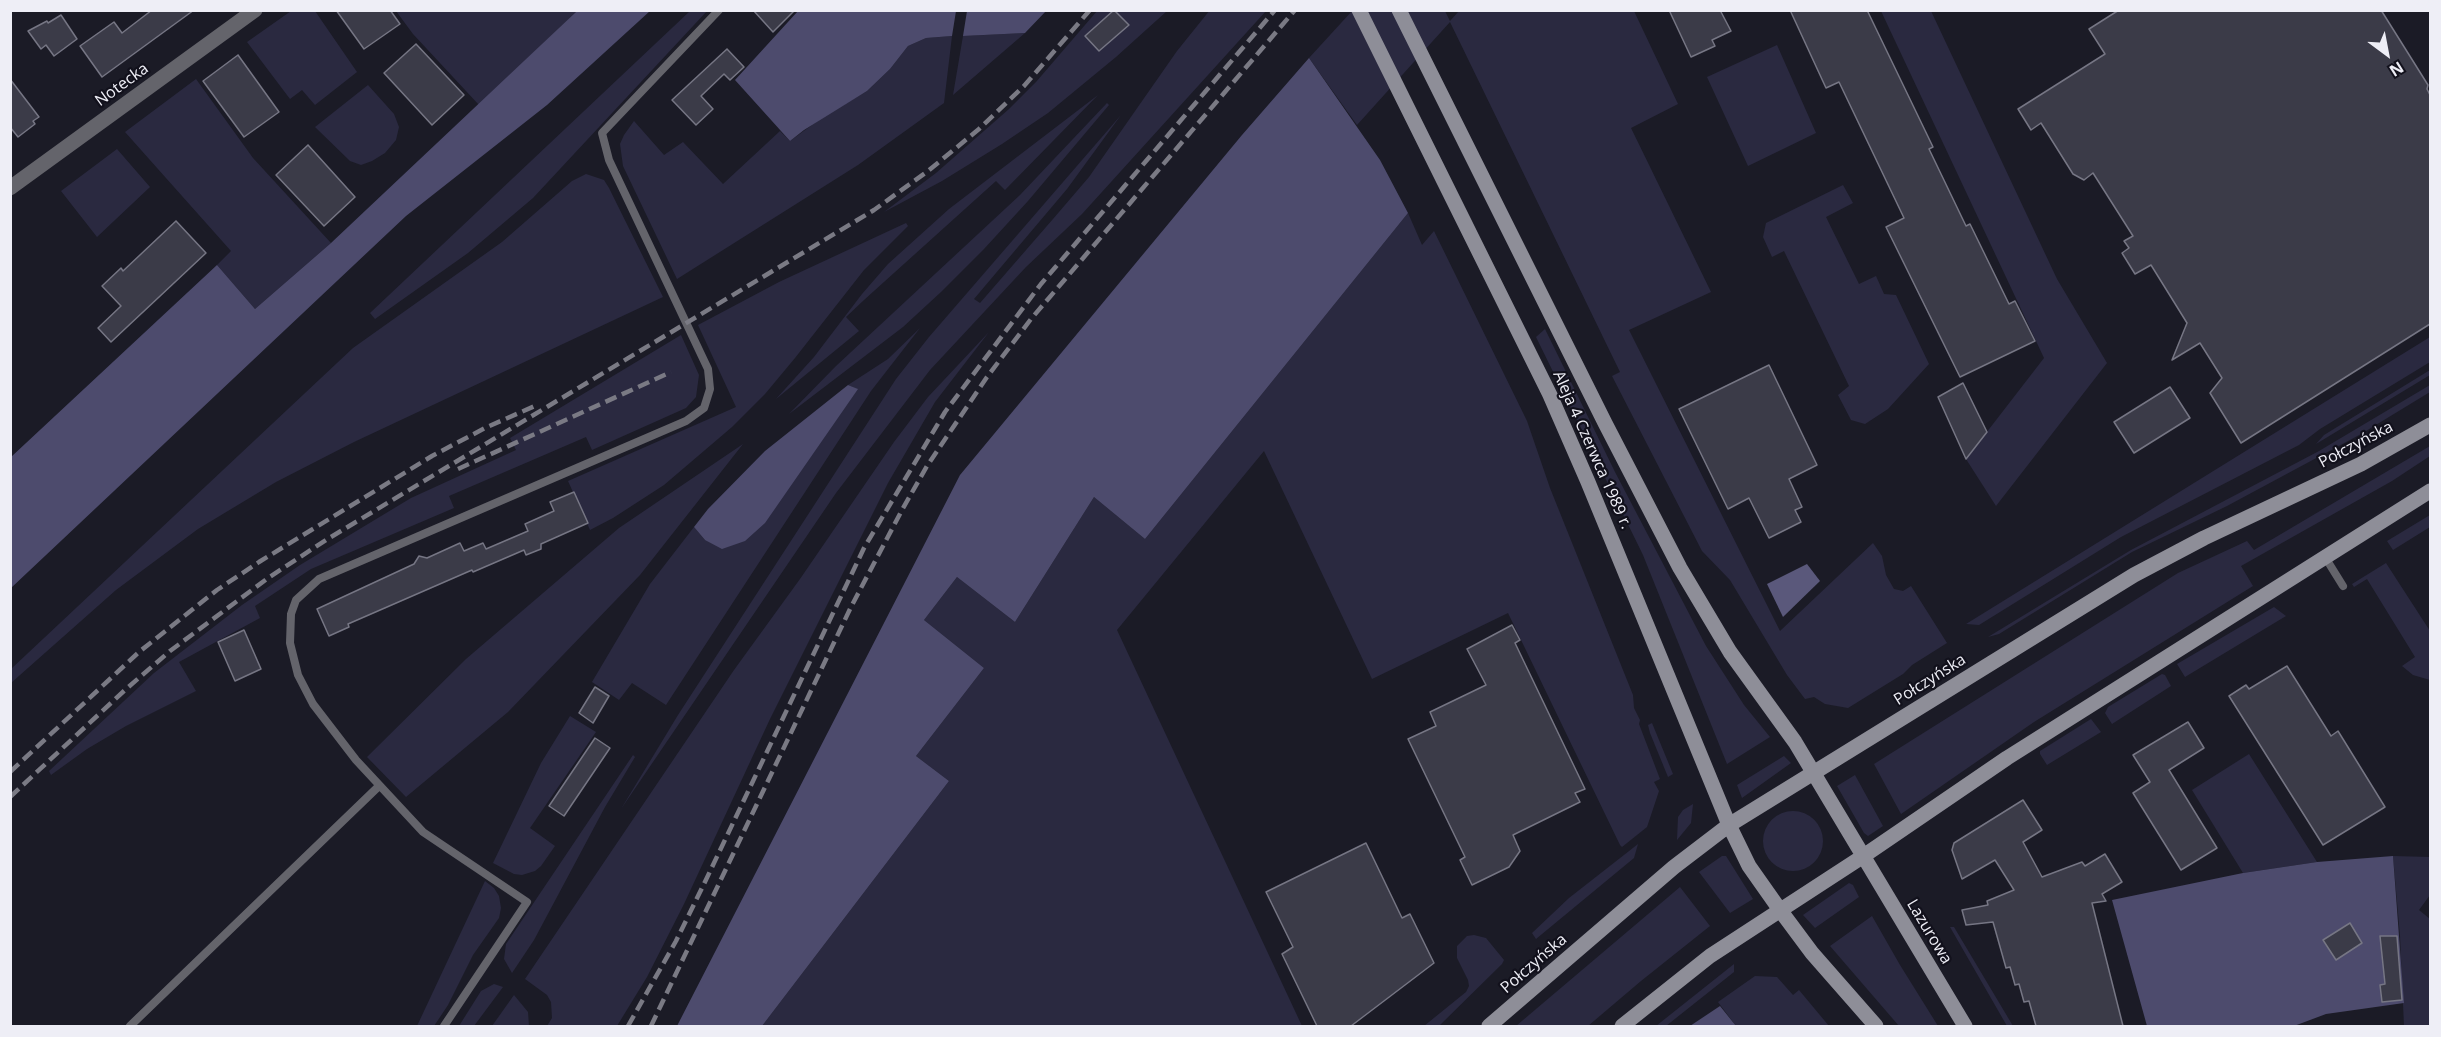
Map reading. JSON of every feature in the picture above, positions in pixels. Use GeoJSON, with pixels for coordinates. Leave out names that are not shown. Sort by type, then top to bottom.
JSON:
{"type":"FeatureCollection","features":[{"type":"Feature","properties":{"kind":"main road","name":"Aleja 4 Czerwca 1989 r."},"geometry":{"type":"LineString","coordinates":[[1359,10],[1550,394],[1729,825],[1749,866],[1780,910]]}},
{"type":"Feature","properties":{"kind":"main road","name":"Aleja 4 Czerwca 1989 r."},"geometry":{"type":"LineString","coordinates":[[1399,10],[1546,307],[1680,568],[1730,652],[1815,773],[1862,857]]}},
{"type":"Feature","properties":{"kind":"main road","name":"Połczyńska"},"geometry":{"type":"LineString","coordinates":[[1489,1026],[1665,874],[1729,825],[2151,566],[2204,538],[2351,469],[2430,425]]}},
{"type":"Feature","properties":{"kind":"main road"},"geometry":{"type":"LineString","coordinates":[[1622,1026],[1710,956],[1862,857],[2007,758],[2430,491]]}},
{"type":"Feature","properties":{"kind":"main road","name":"Lazurowa"},"geometry":{"type":"LineString","coordinates":[[1862,857],[1965,1026]]}},
{"type":"Feature","properties":{"kind":"main road"},"geometry":{"type":"LineString","coordinates":[[1780,910],[1804,943],[1876,1026]]}},
{"type":"Feature","properties":{"kind":"street","name":"Notecka"},"geometry":{"type":"LineString","coordinates":[[10,188],[255,10]]}},
{"type":"Feature","properties":{"kind":"lane"},"geometry":{"type":"LineString","coordinates":[[444,1026],[527,902],[423,832],[379,786],[313,705],[298,675],[289,630],[291,614],[296,600],[319,579],[686,421],[704,408],[710,389],[708,369],[609,160],[602,133],[719,10]]}},
{"type":"Feature","properties":{"kind":"lane"},"geometry":{"type":"LineString","coordinates":[[2325,557],[2343,586]]}},
{"type":"Feature","properties":{"kind":"lane"},"geometry":{"type":"LineString","coordinates":[[130,1026],[379,786]]}},
{"type":"Feature","properties":{"kind":"shaded area"},"geometry":{"type":"Polygon","coordinates":[[[967,10],[1046,11],[1025,33],[963,36],[967,10]]]}},
{"type":"Feature","properties":{"kind":"shaded area"},"geometry":{"type":"Polygon","coordinates":[[[1210,10],[1266,11],[1082,214],[1026,267],[930,370],[836,493],[621,809],[678,715],[896,379],[929,337],[1121,115],[1067,189],[974,299],[980,303],[1089,177],[1177,51],[1210,10]]]}},
{"type":"Feature","properties":{"kind":"shaded area"},"geometry":{"type":"Polygon","coordinates":[[[291,11],[315,11],[357,72],[315,105],[302,90],[290,99],[247,42],[291,11]]]}},
{"type":"Feature","properties":{"kind":"shaded area"},"geometry":{"type":"Polygon","coordinates":[[[396,11],[577,11],[479,105],[413,34],[396,11]]]}},
{"type":"Feature","properties":{"kind":"shaded area"},"geometry":{"type":"Polygon","coordinates":[[[577,11],[650,11],[547,105],[406,216],[11,588],[11,457],[217,265],[255,309],[331,243],[577,11]]]}},
{"type":"Feature","properties":{"kind":"shaded area"},"geometry":{"type":"Polygon","coordinates":[[[690,11],[707,11],[533,198],[468,253],[375,319],[370,313],[690,11]]]}},
{"type":"Feature","properties":{"kind":"shaded area"},"geometry":{"type":"Polygon","coordinates":[[[798,11],[956,11],[952,36],[926,38],[908,46],[890,69],[867,91],[790,141],[735,80],[798,11]]]}},
{"type":"Feature","properties":{"kind":"shaded area"},"geometry":{"type":"Polygon","coordinates":[[[1097,11],[1167,11],[1048,113],[942,181],[884,212],[936,173],[1009,109],[1036,82],[1097,11]]]}},
{"type":"Feature","properties":{"kind":"shaded area"},"geometry":{"type":"Polygon","coordinates":[[[1352,11],[1445,11],[1450,21],[1459,11],[1634,11],[1678,104],[1631,128],[1711,292],[1629,330],[1780,631],[1873,543],[1882,556],[1886,575],[1894,589],[1903,591],[1911,586],[1947,643],[1848,708],[1825,704],[1814,697],[1805,699],[1787,675],[1730,580],[1702,551],[1612,376],[1620,372],[1450,22],[1357,125],[1309,58],[1352,11]]]}},
{"type":"Feature","properties":{"kind":"shaded area"},"geometry":{"type":"Polygon","coordinates":[[[1881,11],[1931,11],[2057,279],[2107,363],[1996,506],[1966,459],[2044,358],[1881,11]]]}},
{"type":"Feature","properties":{"kind":"shaded area"},"geometry":{"type":"Polygon","coordinates":[[[1025,33],[953,95],[963,36],[1025,33]]]}},
{"type":"Feature","properties":{"kind":"shaded area"},"geometry":{"type":"Polygon","coordinates":[[[952,36],[944,103],[858,165],[677,279],[623,166],[620,144],[634,121],[664,155],[683,142],[723,184],[780,131],[790,141],[823,117],[867,91],[890,69],[908,46],[926,38],[952,36]]]}},
{"type":"Feature","properties":{"kind":"shaded area"},"geometry":{"type":"Polygon","coordinates":[[[1777,45],[1816,133],[1748,166],[1707,77],[1777,45]]]}},
{"type":"Feature","properties":{"kind":"shaded area"},"geometry":{"type":"Polygon","coordinates":[[[1309,58],[1380,160],[1408,213],[1145,539],[1094,497],[1015,622],[957,577],[924,620],[984,668],[916,756],[949,781],[762,1026],[677,1026],[960,475],[1242,135],[1309,58]]]}},
{"type":"Feature","properties":{"kind":"shaded area"},"geometry":{"type":"Polygon","coordinates":[[[196,79],[253,158],[331,243],[255,309],[217,265],[231,251],[125,132],[196,79]]]}},
{"type":"Feature","properties":{"kind":"shaded area"},"geometry":{"type":"Polygon","coordinates":[[[368,85],[394,114],[399,127],[396,140],[385,153],[361,165],[350,161],[315,127],[368,85]]]}},
{"type":"Feature","properties":{"kind":"shaded area"},"geometry":{"type":"Polygon","coordinates":[[[1098,95],[1005,190],[996,181],[864,300],[846,317],[859,331],[776,399],[814,357],[888,264],[949,209],[1098,95]]]}},
{"type":"Feature","properties":{"kind":"shaded area"},"geometry":{"type":"Polygon","coordinates":[[[1107,103],[1109,105],[1028,201],[941,292],[903,327],[789,414],[836,366],[1020,195],[1107,103]]]}},
{"type":"Feature","properties":{"kind":"shaded area"},"geometry":{"type":"Polygon","coordinates":[[[117,149],[150,187],[97,237],[61,191],[117,149]]]}},
{"type":"Feature","properties":{"kind":"shaded area"},"geometry":{"type":"Polygon","coordinates":[[[586,174],[604,180],[663,297],[354,442],[276,482],[198,529],[116,590],[11,683],[11,669],[353,348],[502,242],[572,181],[586,174]]]}},
{"type":"Feature","properties":{"kind":"shaded area"},"geometry":{"type":"Polygon","coordinates":[[[1843,185],[1853,203],[1826,217],[1859,284],[1876,276],[1884,294],[1896,295],[1929,364],[1888,409],[1865,424],[1851,420],[1838,395],[1849,386],[1784,251],[1772,257],[1763,237],[1766,223],[1843,185]]]}},
{"type":"Feature","properties":{"kind":"shaded area"},"geometry":{"type":"Polygon","coordinates":[[[1408,213],[1422,245],[1434,231],[1527,421],[1550,488],[1633,695],[1639,724],[1660,779],[1654,782],[1659,791],[1647,827],[1622,847],[1620,845],[1508,613],[1372,679],[1264,451],[1117,630],[1302,1026],[762,1026],[949,781],[916,756],[984,668],[924,620],[957,577],[1015,622],[1094,497],[1145,539],[1408,213]]]}},
{"type":"Feature","properties":{"kind":"shaded area"},"geometry":{"type":"Polygon","coordinates":[[[906,223],[908,226],[864,270],[765,394],[732,427],[664,485],[590,530],[568,481],[736,407],[698,325],[779,282],[906,223]]]}},
{"type":"Feature","properties":{"kind":"shaded area"},"geometry":{"type":"Polygon","coordinates":[[[920,328],[871,391],[666,705],[632,683],[619,700],[592,682],[650,584],[694,527],[705,540],[857,389],[848,385],[888,359],[920,328]]]}},
{"type":"Feature","properties":{"kind":"shaded area"},"geometry":{"type":"Polygon","coordinates":[[[1545,329],[1615,472],[1706,646],[1744,705],[1770,737],[1727,764],[1643,555],[1536,337],[1545,329]]]}},
{"type":"Feature","properties":{"kind":"shaded area"},"geometry":{"type":"Polygon","coordinates":[[[989,332],[935,402],[888,483],[770,719],[684,904],[647,977],[617,1026],[547,1026],[552,1018],[551,1002],[547,995],[525,979],[734,670],[894,442],[928,397],[989,332]]]}},
{"type":"Feature","properties":{"kind":"shaded area"},"geometry":{"type":"Polygon","coordinates":[[[681,335],[699,375],[696,397],[686,408],[592,450],[586,437],[449,496],[454,508],[311,569],[255,606],[260,618],[179,662],[196,691],[126,726],[87,749],[51,775],[49,771],[154,673],[242,605],[300,565],[411,498],[516,450],[510,438],[681,335]]]}},
{"type":"Feature","properties":{"kind":"shaded area"},"geometry":{"type":"Polygon","coordinates":[[[2430,337],[2430,362],[2320,429],[2299,445],[2121,537],[1979,625],[1966,624],[2430,337]]]}},
{"type":"Feature","properties":{"kind":"shaded area"},"geometry":{"type":"Polygon","coordinates":[[[2430,370],[2430,375],[2316,444],[2324,435],[2430,370]]]}},
{"type":"Feature","properties":{"kind":"shaded area"},"geometry":{"type":"Polygon","coordinates":[[[848,385],[858,389],[765,523],[745,541],[722,549],[705,540],[694,527],[708,509],[765,451],[848,385]]]}},
{"type":"Feature","properties":{"kind":"shaded area"},"geometry":{"type":"Polygon","coordinates":[[[2430,385],[2430,392],[2361,434],[2227,506],[2132,552],[1999,634],[1988,637],[2131,550],[2319,451],[2430,385]]]}},
{"type":"Feature","properties":{"kind":"shaded area"},"geometry":{"type":"Polygon","coordinates":[[[743,444],[640,575],[508,712],[406,797],[367,757],[466,659],[619,528],[743,444]]]}},
{"type":"Feature","properties":{"kind":"shaded area"},"geometry":{"type":"Polygon","coordinates":[[[2430,446],[2430,456],[2392,481],[2241,566],[2253,586],[2034,722],[1901,814],[1874,764],[2178,573],[2247,541],[2254,550],[2430,446]]]}},
{"type":"Feature","properties":{"kind":"shaded area"},"geometry":{"type":"Polygon","coordinates":[[[2430,515],[2430,527],[2393,550],[2387,541],[2430,515]]]}},
{"type":"Feature","properties":{"kind":"shaded area"},"geometry":{"type":"Polygon","coordinates":[[[2386,563],[2430,631],[2430,680],[2413,675],[2402,666],[2415,657],[2367,579],[2354,587],[2352,584],[2386,563]]]}},
{"type":"Feature","properties":{"kind":"shaded area"},"geometry":{"type":"Polygon","coordinates":[[[1807,564],[1820,581],[1783,617],[1767,584],[1807,564]]]}},
{"type":"Feature","properties":{"kind":"shaded area"},"geometry":{"type":"Polygon","coordinates":[[[2274,607],[2286,616],[2185,677],[2177,664],[2274,607]]]}},
{"type":"Feature","properties":{"kind":"shaded area"},"geometry":{"type":"Polygon","coordinates":[[[2162,674],[2171,686],[2112,724],[2105,713],[2108,707],[2162,674]]]}},
{"type":"Feature","properties":{"kind":"shaded area"},"geometry":{"type":"Polygon","coordinates":[[[570,716],[596,732],[530,828],[555,846],[535,871],[522,875],[514,874],[493,863],[541,763],[570,716]]]}},
{"type":"Feature","properties":{"kind":"shaded area"},"geometry":{"type":"Polygon","coordinates":[[[2091,719],[2101,732],[2047,765],[2040,751],[2091,719]]]}},
{"type":"Feature","properties":{"kind":"shaded area"},"geometry":{"type":"Polygon","coordinates":[[[1652,723],[1673,774],[1668,777],[1650,733],[1648,725],[1652,723]]]}},
{"type":"Feature","properties":{"kind":"shaded area"},"geometry":{"type":"Polygon","coordinates":[[[2249,754],[2317,862],[2243,873],[2192,790],[2249,754]]]}},
{"type":"Feature","properties":{"kind":"shaded area"},"geometry":{"type":"Polygon","coordinates":[[[633,755],[635,757],[605,807],[534,940],[512,973],[504,959],[506,944],[633,755]]]}},
{"type":"Feature","properties":{"kind":"shaded area"},"geometry":{"type":"Polygon","coordinates":[[[1784,756],[1791,763],[1742,798],[1737,785],[1784,756]]]}},
{"type":"Feature","properties":{"kind":"shaded area"},"geometry":{"type":"Polygon","coordinates":[[[1855,775],[1883,826],[1868,836],[1864,833],[1837,786],[1855,775]]]}},
{"type":"Feature","properties":{"kind":"shaded area"},"geometry":{"type":"Polygon","coordinates":[[[1693,804],[1691,823],[1677,840],[1678,817],[1683,810],[1693,804]]]}},
{"type":"Feature","properties":{"kind":"shaded area"},"geometry":{"type":"Polygon","coordinates":[[[1793,811],[1810,816],[1818,824],[1823,841],[1818,858],[1810,866],[1793,871],[1776,866],[1768,858],[1763,841],[1768,824],[1776,816],[1793,811]]]}},
{"type":"Feature","properties":{"kind":"shaded area"},"geometry":{"type":"Polygon","coordinates":[[[1638,844],[1634,858],[1536,939],[1532,933],[1569,898],[1638,844]]]}},
{"type":"Feature","properties":{"kind":"shaded area"},"geometry":{"type":"Polygon","coordinates":[[[1722,856],[1726,856],[1753,899],[1730,913],[1699,872],[1722,856]]]}},
{"type":"Feature","properties":{"kind":"shaded area"},"geometry":{"type":"Polygon","coordinates":[[[2393,856],[2430,857],[2430,895],[2419,910],[2430,919],[2430,1026],[2404,1026],[2400,936],[2393,856]]]}},
{"type":"Feature","properties":{"kind":"shaded area"},"geometry":{"type":"Polygon","coordinates":[[[2393,856],[2404,1003],[2326,1014],[2294,1026],[2147,1026],[2112,900],[2243,873],[2317,862],[2393,856]]]}},
{"type":"Feature","properties":{"kind":"shaded area"},"geometry":{"type":"Polygon","coordinates":[[[485,881],[494,888],[499,896],[501,908],[499,918],[473,955],[448,1005],[434,1026],[417,1026],[485,881]]]}},
{"type":"Feature","properties":{"kind":"shaded area"},"geometry":{"type":"Polygon","coordinates":[[[1849,883],[1853,885],[1859,897],[1815,928],[1803,915],[1849,883]]]}},
{"type":"Feature","properties":{"kind":"shaded area"},"geometry":{"type":"Polygon","coordinates":[[[1680,887],[1710,926],[1588,1026],[1516,1026],[1680,887]]]}},
{"type":"Feature","properties":{"kind":"shaded area"},"geometry":{"type":"Polygon","coordinates":[[[1872,916],[1938,1026],[1899,1026],[1830,946],[1872,916]]]}},
{"type":"Feature","properties":{"kind":"shaded area"},"geometry":{"type":"Polygon","coordinates":[[[1950,927],[1954,927],[2013,1026],[2007,1026],[1950,927]]]}},
{"type":"Feature","properties":{"kind":"shaded area"},"geometry":{"type":"Polygon","coordinates":[[[1467,936],[1486,938],[1504,960],[1502,964],[1439,1026],[1424,1026],[1466,992],[1469,986],[1468,980],[1457,958],[1457,946],[1467,936]]]}},
{"type":"Feature","properties":{"kind":"shaded area"},"geometry":{"type":"Polygon","coordinates":[[[1734,964],[1734,972],[1666,1026],[1656,1026],[1734,964]]]}},
{"type":"Feature","properties":{"kind":"shaded area"},"geometry":{"type":"Polygon","coordinates":[[[1755,976],[1777,977],[1793,995],[1799,990],[1829,1026],[1736,1026],[1718,1002],[1755,976]]]}},
{"type":"Feature","properties":{"kind":"shaded area"},"geometry":{"type":"Polygon","coordinates":[[[494,984],[503,987],[474,1026],[459,1026],[481,991],[494,984]]]}},
{"type":"Feature","properties":{"kind":"shaded area"},"geometry":{"type":"Polygon","coordinates":[[[514,995],[528,1012],[529,1026],[492,1026],[514,995]]]}},
{"type":"Feature","properties":{"kind":"shaded area"},"geometry":{"type":"Polygon","coordinates":[[[1720,1006],[1736,1026],[1690,1026],[1720,1006]]]}},
{"type":"Feature","properties":{"kind":"building"},"geometry":{"type":"Polygon","coordinates":[[[152,10],[194,10],[102,77],[80,46],[114,22],[122,33],[152,10]]]}},
{"type":"Feature","properties":{"kind":"building"},"geometry":{"type":"Polygon","coordinates":[[[336,10],[390,10],[400,24],[364,49],[336,10]]]}},
{"type":"Feature","properties":{"kind":"building"},"geometry":{"type":"Polygon","coordinates":[[[753,10],[795,10],[773,32],[753,10]]]}},
{"type":"Feature","properties":{"kind":"building"},"geometry":{"type":"Polygon","coordinates":[[[1114,10],[1129,25],[1099,51],[1085,36],[1114,10]]]}},
{"type":"Feature","properties":{"kind":"building"},"geometry":{"type":"Polygon","coordinates":[[[1669,10],[1720,10],[1731,31],[1712,40],[1715,46],[1691,57],[1669,10]]]}},
{"type":"Feature","properties":{"kind":"building"},"geometry":{"type":"Polygon","coordinates":[[[1790,10],[1867,10],[1933,147],[1929,149],[1966,226],[1970,224],[2009,304],[2015,301],[2035,341],[1960,377],[1886,227],[1904,218],[1839,82],[1826,88],[1790,10]]]}},
{"type":"Feature","properties":{"kind":"building"},"geometry":{"type":"Polygon","coordinates":[[[2119,10],[2381,10],[2428,85],[2430,95],[2430,324],[2241,443],[2210,393],[2222,378],[2200,343],[2172,360],[2187,323],[2151,265],[2135,274],[2122,253],[2129,248],[2124,241],[2133,236],[2093,173],[2084,180],[2073,174],[2041,123],[2031,130],[2018,109],[2105,54],[2089,29],[2119,10]]]}},
{"type":"Feature","properties":{"kind":"building"},"geometry":{"type":"Polygon","coordinates":[[[61,15],[77,39],[54,56],[46,45],[41,49],[28,31],[61,15]]]}},
{"type":"Feature","properties":{"kind":"building"},"geometry":{"type":"Polygon","coordinates":[[[416,44],[464,95],[432,125],[384,73],[416,44]]]}},
{"type":"Feature","properties":{"kind":"building"},"geometry":{"type":"Polygon","coordinates":[[[727,49],[744,67],[730,80],[724,74],[701,96],[713,109],[696,125],[672,100],[727,49]]]}},
{"type":"Feature","properties":{"kind":"building"},"geometry":{"type":"Polygon","coordinates":[[[238,55],[279,112],[244,137],[203,81],[238,55]]]}},
{"type":"Feature","properties":{"kind":"building"},"geometry":{"type":"Polygon","coordinates":[[[10,79],[39,117],[33,121],[35,124],[18,137],[10,127],[10,79]]]}},
{"type":"Feature","properties":{"kind":"building"},"geometry":{"type":"Polygon","coordinates":[[[308,145],[355,197],[324,226],[276,175],[308,145]]]}},
{"type":"Feature","properties":{"kind":"building"},"geometry":{"type":"Polygon","coordinates":[[[176,221],[206,253],[111,342],[98,328],[121,306],[102,286],[121,268],[123,271],[176,221]]]}},
{"type":"Feature","properties":{"kind":"building"},"geometry":{"type":"Polygon","coordinates":[[[1769,365],[1817,465],[1789,479],[1802,507],[1795,510],[1801,522],[1769,538],[1749,498],[1728,509],[1679,409],[1769,365]]]}},
{"type":"Feature","properties":{"kind":"building"},"geometry":{"type":"Polygon","coordinates":[[[1963,383],[1987,432],[1966,459],[1938,397],[1963,383]]]}},
{"type":"Feature","properties":{"kind":"building"},"geometry":{"type":"Polygon","coordinates":[[[2170,387],[2190,418],[2134,453],[2114,422],[2170,387]]]}},
{"type":"Feature","properties":{"kind":"building"},"geometry":{"type":"Polygon","coordinates":[[[574,492],[588,523],[541,544],[541,549],[526,555],[524,550],[473,572],[472,570],[348,624],[349,627],[329,636],[317,609],[414,564],[419,556],[427,558],[460,543],[464,551],[483,543],[486,549],[528,531],[525,524],[554,511],[550,502],[574,492]]]}},
{"type":"Feature","properties":{"kind":"building"},"geometry":{"type":"Polygon","coordinates":[[[1512,625],[1520,640],[1515,643],[1585,789],[1575,793],[1580,802],[1513,835],[1520,851],[1509,867],[1472,885],[1460,860],[1465,857],[1408,739],[1436,726],[1430,712],[1486,685],[1467,649],[1512,625]]]}},
{"type":"Feature","properties":{"kind":"building"},"geometry":{"type":"Polygon","coordinates":[[[244,630],[261,669],[235,681],[218,642],[244,630]]]}},
{"type":"Feature","properties":{"kind":"building"},"geometry":{"type":"Polygon","coordinates":[[[2287,666],[2331,736],[2338,731],[2385,807],[2323,845],[2229,696],[2246,685],[2249,689],[2287,666]]]}},
{"type":"Feature","properties":{"kind":"building"},"geometry":{"type":"Polygon","coordinates":[[[595,687],[609,696],[593,723],[579,713],[595,687]]]}},
{"type":"Feature","properties":{"kind":"building"},"geometry":{"type":"Polygon","coordinates":[[[2188,722],[2204,748],[2169,770],[2217,848],[2181,870],[2133,793],[2150,782],[2133,755],[2188,722]]]}},
{"type":"Feature","properties":{"kind":"building"},"geometry":{"type":"Polygon","coordinates":[[[595,738],[610,748],[564,816],[549,806],[595,738]]]}},
{"type":"Feature","properties":{"kind":"building"},"geometry":{"type":"Polygon","coordinates":[[[2023,800],[2042,830],[2023,842],[2042,877],[2082,862],[2085,866],[2105,854],[2122,882],[2102,894],[2106,901],[2092,903],[2123,1026],[2036,1026],[2029,1001],[2024,1002],[2019,984],[2015,985],[2010,967],[2006,968],[1993,922],[1966,925],[1962,910],[1988,905],[1987,901],[2014,890],[1995,860],[1962,879],[1952,850],[1954,843],[2023,800]]]}},
{"type":"Feature","properties":{"kind":"building"},"geometry":{"type":"Polygon","coordinates":[[[1366,843],[1402,918],[1410,914],[1434,963],[1351,1026],[1317,1026],[1282,954],[1293,947],[1266,892],[1366,843]]]}},
{"type":"Feature","properties":{"kind":"building"},"geometry":{"type":"Polygon","coordinates":[[[2350,923],[2362,943],[2336,960],[2323,940],[2350,923]]]}},
{"type":"Feature","properties":{"kind":"building"},"geometry":{"type":"Polygon","coordinates":[[[2380,936],[2397,936],[2402,1000],[2382,1002],[2380,985],[2385,984],[2380,936]]]}},
{"type":"Feature","properties":{"kind":"railway"},"geometry":{"type":"LineString","coordinates":[[10,797],[170,651],[268,578],[326,540],[874,210],[928,171],[979,129],[1024,86],[1090,10]]}},
{"type":"Feature","properties":{"kind":"railway"},"geometry":{"type":"LineString","coordinates":[[628,1026],[676,941],[864,548],[945,412],[1041,284],[1275,10]]}},
{"type":"Feature","properties":{"kind":"railway"},"geometry":{"type":"LineString","coordinates":[[651,1026],[851,607],[927,466],[987,377],[1031,319],[1295,10]]}},
{"type":"Feature","properties":{"kind":"railway"},"geometry":{"type":"LineString","coordinates":[[458,469],[671,372]]}},
{"type":"Feature","properties":{"kind":"railway"},"geometry":{"type":"LineString","coordinates":[[10,772],[139,652],[217,590],[432,456],[485,428],[537,405]]}}]}
